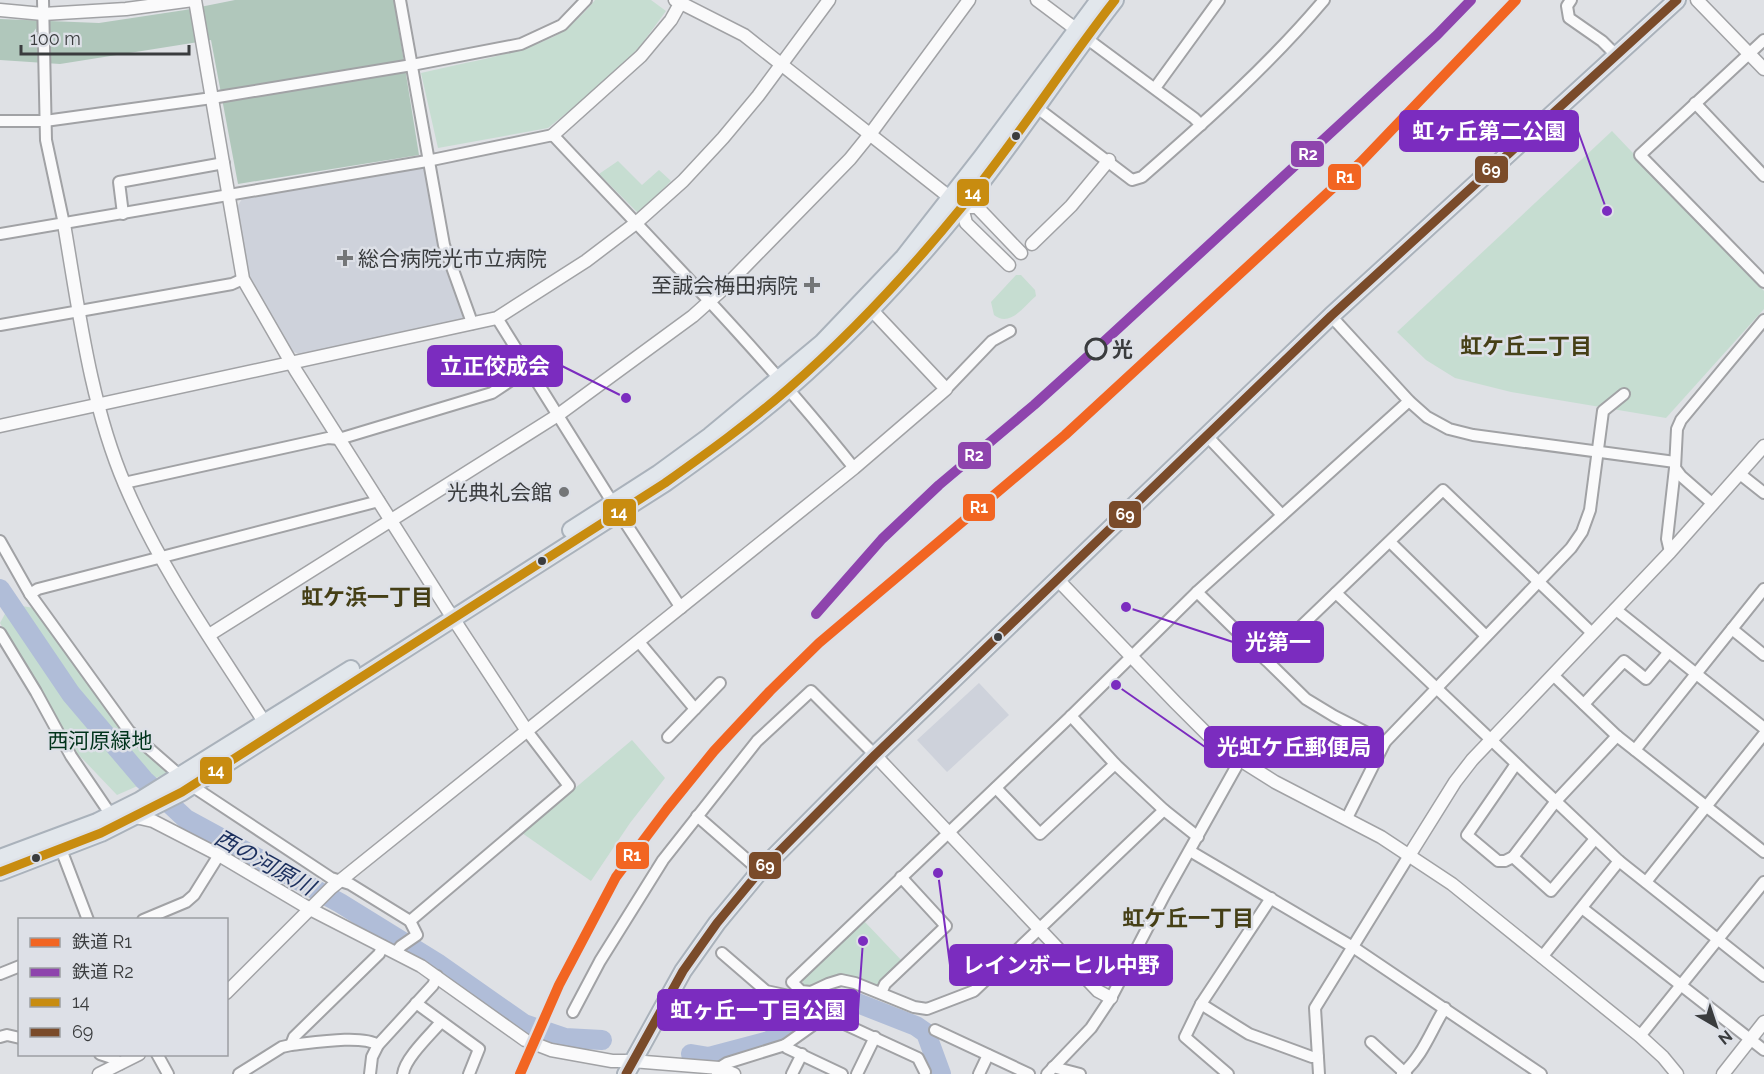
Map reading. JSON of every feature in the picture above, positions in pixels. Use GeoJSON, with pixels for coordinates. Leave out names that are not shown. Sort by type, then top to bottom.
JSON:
{"type":"FeatureCollection","features":[{"type":"Feature","properties":{"kind":"highway"},"geometry":{"type":"LineString","coordinates":[[1081,34],[1099,0]]}},
{"type":"Feature","properties":{"kind":"highway"},"geometry":{"type":"LineString","coordinates":[[0,858],[101,833],[616,508],[783,385],[822,343],[866,305],[904,257],[957,202],[1081,34],[1115,0]]}},
{"type":"Feature","properties":{"kind":"highway"},"geometry":{"type":"LineString","coordinates":[[0,872],[111,815],[142,808]]}},
{"type":"Feature","properties":{"kind":"main road"},"geometry":{"type":"LineString","coordinates":[[629,1068],[683,971],[717,923],[759,872],[875,756],[1330,316],[1677,0]]}},
{"type":"Feature","properties":{"kind":"street"},"geometry":{"type":"LineString","coordinates":[[43,0],[46,140],[98,405],[124,483],[160,558],[269,729]]}},
{"type":"Feature","properties":{"kind":"street"},"geometry":{"type":"LineString","coordinates":[[0,10],[43,14],[126,9],[194,0],[243,279],[292,363],[450,614],[527,731],[569,786],[410,921]]}},
{"type":"Feature","properties":{"kind":"street"},"geometry":{"type":"LineString","coordinates":[[399,0],[444,244],[471,317],[471,324]]}},
{"type":"Feature","properties":{"kind":"street"},"geometry":{"type":"LineString","coordinates":[[0,122],[45,121],[212,98],[412,65],[521,44],[562,25],[586,0]]}},
{"type":"Feature","properties":{"kind":"street"},"geometry":{"type":"LineString","coordinates":[[0,426],[497,318],[586,261],[636,223],[683,182],[723,138],[782,65],[829,0]]}},
{"type":"Feature","properties":{"kind":"street"},"geometry":{"type":"LineString","coordinates":[[209,635],[558,415],[709,302],[850,159],[871,134],[969,0]]}},
{"type":"Feature","properties":{"kind":"street"},"geometry":{"type":"LineString","coordinates":[[1037,0],[1201,125]]}},
{"type":"Feature","properties":{"kind":"street"},"geometry":{"type":"LineString","coordinates":[[1155,88],[1219,0]]}},
{"type":"Feature","properties":{"kind":"street"},"geometry":{"type":"LineString","coordinates":[[1030,103],[1109,160],[1132,180],[1142,177],[1266,64],[1324,0]]}},
{"type":"Feature","properties":{"kind":"street"},"geometry":{"type":"LineString","coordinates":[[1571,0],[1567,6],[1569,18],[1602,41],[1616,55]]}},
{"type":"Feature","properties":{"kind":"street"},"geometry":{"type":"LineString","coordinates":[[1697,0],[1764,69]]}},
{"type":"Feature","properties":{"kind":"street"},"geometry":{"type":"LineString","coordinates":[[0,234],[427,161],[553,135],[641,56],[671,20],[679,1],[744,35],[957,202],[977,207],[1021,253]]}},
{"type":"Feature","properties":{"kind":"street"},"geometry":{"type":"LineString","coordinates":[[1764,40],[1640,155],[1764,282]]}},
{"type":"Feature","properties":{"kind":"street"},"geometry":{"type":"LineString","coordinates":[[1695,103],[1764,176]]}},
{"type":"Feature","properties":{"kind":"street"},"geometry":{"type":"LineString","coordinates":[[553,135],[709,302],[854,468]]}},
{"type":"Feature","properties":{"kind":"street"},"geometry":{"type":"LineString","coordinates":[[1032,244],[1071,206],[1109,160]]}},
{"type":"Feature","properties":{"kind":"street"},"geometry":{"type":"LineString","coordinates":[[123,214],[118,182],[224,163]]}},
{"type":"Feature","properties":{"kind":"street"},"geometry":{"type":"LineString","coordinates":[[957,202],[966,223],[1009,265]]}},
{"type":"Feature","properties":{"kind":"street"},"geometry":{"type":"LineString","coordinates":[[0,325],[232,284],[243,279]]}},
{"type":"Feature","properties":{"kind":"street"},"geometry":{"type":"LineString","coordinates":[[866,305],[946,389]]}},
{"type":"Feature","properties":{"kind":"street"},"geometry":{"type":"LineString","coordinates":[[1330,316],[1409,401],[1427,417],[1457,431],[1675,465]]}},
{"type":"Feature","properties":{"kind":"street"},"geometry":{"type":"LineString","coordinates":[[497,318],[681,608]]}},
{"type":"Feature","properties":{"kind":"street"},"geometry":{"type":"LineString","coordinates":[[1670,552],[1666,539],[1677,429],[1681,420],[1764,321]]}},
{"type":"Feature","properties":{"kind":"street"},"geometry":{"type":"LineString","coordinates":[[228,991],[336,884],[854,468],[946,389],[992,341],[1010,331]]}},
{"type":"Feature","properties":{"kind":"street"},"geometry":{"type":"LineString","coordinates":[[124,483],[328,438],[339,439],[492,393],[528,369]]}},
{"type":"Feature","properties":{"kind":"street"},"geometry":{"type":"LineString","coordinates":[[1347,818],[1384,742],[1571,548],[1582,532],[1593,497],[1603,411],[1624,394]]}},
{"type":"Feature","properties":{"kind":"street"},"geometry":{"type":"LineString","coordinates":[[1164,810],[974,991],[927,1009],[914,1007],[881,993],[840,980],[811,992],[801,991],[792,982],[1071,716],[1197,592],[1409,401]]}},
{"type":"Feature","properties":{"kind":"street"},"geometry":{"type":"LineString","coordinates":[[1207,436],[1282,515]]}},
{"type":"Feature","properties":{"kind":"street"},"geometry":{"type":"LineString","coordinates":[[1318,1074],[1315,1008],[1455,782],[1670,552],[1764,446]]}},
{"type":"Feature","properties":{"kind":"street"},"geometry":{"type":"LineString","coordinates":[[1675,465],[1681,476],[1713,504]]}},
{"type":"Feature","properties":{"kind":"street"},"geometry":{"type":"LineString","coordinates":[[1740,474],[1764,493]]}},
{"type":"Feature","properties":{"kind":"street"},"geometry":{"type":"LineString","coordinates":[[1266,660],[1443,490],[1592,633]]}},
{"type":"Feature","properties":{"kind":"street"},"geometry":{"type":"LineString","coordinates":[[30,594],[38,589],[379,501]]}},
{"type":"Feature","properties":{"kind":"street"},"geometry":{"type":"LineString","coordinates":[[0,541],[30,594],[129,731],[181,784],[331,878],[336,884]]}},
{"type":"Feature","properties":{"kind":"street"},"geometry":{"type":"LineString","coordinates":[[1390,542],[1486,636]]}},
{"type":"Feature","properties":{"kind":"street"},"geometry":{"type":"LineString","coordinates":[[1059,580],[1208,735],[1240,760],[1275,782],[1347,818],[1410,855],[1452,884],[1640,1036],[1663,1057],[1677,1074]]}},
{"type":"Feature","properties":{"kind":"street"},"geometry":{"type":"LineString","coordinates":[[1635,750],[1764,589]]}},
{"type":"Feature","properties":{"kind":"street"},"geometry":{"type":"LineString","coordinates":[[1197,592],[1306,699],[1384,742]]}},
{"type":"Feature","properties":{"kind":"street"},"geometry":{"type":"LineString","coordinates":[[1336,593],[1619,861],[1764,976]]}},
{"type":"Feature","properties":{"kind":"street"},"geometry":{"type":"LineString","coordinates":[[1615,609],[1764,728]]}},
{"type":"Feature","properties":{"kind":"street"},"geometry":{"type":"LineString","coordinates":[[1732,629],[1762,648]]}},
{"type":"Feature","properties":{"kind":"street"},"geometry":{"type":"LineString","coordinates":[[0,633],[71,756],[111,815]]}},
{"type":"Feature","properties":{"kind":"street"},"geometry":{"type":"LineString","coordinates":[[639,642],[695,709]]}},
{"type":"Feature","properties":{"kind":"street"},"geometry":{"type":"LineString","coordinates":[[1584,704],[1624,661],[1646,679],[1668,653]]}},
{"type":"Feature","properties":{"kind":"street"},"geometry":{"type":"LineString","coordinates":[[1553,675],[1617,735],[1764,852]]}},
{"type":"Feature","properties":{"kind":"street"},"geometry":{"type":"LineString","coordinates":[[668,737],[720,683]]}},
{"type":"Feature","properties":{"kind":"street"},"geometry":{"type":"LineString","coordinates":[[573,1012],[600,961],[663,860],[757,741],[811,691],[949,832],[1098,991],[1111,998]]}},
{"type":"Feature","properties":{"kind":"street"},"geometry":{"type":"LineString","coordinates":[[1071,716],[1115,764],[1164,810],[1198,837]]}},
{"type":"Feature","properties":{"kind":"street"},"geometry":{"type":"LineString","coordinates":[[1646,882],[1764,734]]}},
{"type":"Feature","properties":{"kind":"street"},"geometry":{"type":"LineString","coordinates":[[1516,765],[1467,835],[1498,861],[1505,861],[1513,857],[1556,801],[1617,735]]}},
{"type":"Feature","properties":{"kind":"street"},"geometry":{"type":"LineString","coordinates":[[1050,1071],[1091,1028],[1111,998],[1240,760]]}},
{"type":"Feature","properties":{"kind":"street"},"geometry":{"type":"LineString","coordinates":[[996,788],[1040,834],[1115,764]]}},
{"type":"Feature","properties":{"kind":"street"},"geometry":{"type":"LineString","coordinates":[[142,808],[153,821],[219,855],[310,909],[396,952],[437,976],[525,1040],[551,1050],[612,1061],[629,1068],[718,1071],[734,1074]]}},
{"type":"Feature","properties":{"kind":"street"},"geometry":{"type":"LineString","coordinates":[[697,816],[759,872]]}},
{"type":"Feature","properties":{"kind":"street"},"geometry":{"type":"LineString","coordinates":[[1513,857],[1551,891],[1595,839]]}},
{"type":"Feature","properties":{"kind":"street"},"geometry":{"type":"LineString","coordinates":[[58,843],[87,918]]}},
{"type":"Feature","properties":{"kind":"street"},"geometry":{"type":"LineString","coordinates":[[1190,851],[1353,947],[1541,1074]]}},
{"type":"Feature","properties":{"kind":"street"},"geometry":{"type":"LineString","coordinates":[[147,918],[186,902],[194,895],[219,855]]}},
{"type":"Feature","properties":{"kind":"street"},"geometry":{"type":"LineString","coordinates":[[1542,957],[1619,861]]}},
{"type":"Feature","properties":{"kind":"street"},"geometry":{"type":"LineString","coordinates":[[881,993],[885,984],[946,926],[902,877]]}},
{"type":"Feature","properties":{"kind":"street"},"geometry":{"type":"LineString","coordinates":[[1640,1036],[1764,882]]}},
{"type":"Feature","properties":{"kind":"street"},"geometry":{"type":"LineString","coordinates":[[336,884],[350,884],[410,921],[417,935],[400,946],[396,952]]}},
{"type":"Feature","properties":{"kind":"street"},"geometry":{"type":"LineString","coordinates":[[1228,1074],[1185,1037],[1201,1004],[1271,898]]}},
{"type":"Feature","properties":{"kind":"street"},"geometry":{"type":"LineString","coordinates":[[1582,908],[1764,1050]]}},
{"type":"Feature","properties":{"kind":"street"},"geometry":{"type":"LineString","coordinates":[[291,1045],[294,1037],[379,954],[383,946]]}},
{"type":"Feature","properties":{"kind":"street"},"geometry":{"type":"LineString","coordinates":[[722,953],[766,991],[789,996]]}},
{"type":"Feature","properties":{"kind":"street"},"geometry":{"type":"LineString","coordinates":[[0,974],[18,967]]}},
{"type":"Feature","properties":{"kind":"street"},"geometry":{"type":"LineString","coordinates":[[370,1074],[372,1058],[378,1045],[433,985],[437,976]]}},
{"type":"Feature","properties":{"kind":"street"},"geometry":{"type":"LineString","coordinates":[[416,1003],[479,1049],[470,1074]]}},
{"type":"Feature","properties":{"kind":"street"},"geometry":{"type":"LineString","coordinates":[[1201,1004],[1249,1034],[1312,1057],[1318,1057]]}},
{"type":"Feature","properties":{"kind":"street"},"geometry":{"type":"LineString","coordinates":[[1371,1042],[1404,1073],[1422,1050],[1445,1008]]}},
{"type":"Feature","properties":{"kind":"street"},"geometry":{"type":"LineString","coordinates":[[718,1071],[727,1063],[785,1045],[820,1020],[829,1017],[918,1058],[925,1073]]}},
{"type":"Feature","properties":{"kind":"street"},"geometry":{"type":"LineString","coordinates":[[403,1074],[410,1059],[441,1022]]}},
{"type":"Feature","properties":{"kind":"street"},"geometry":{"type":"LineString","coordinates":[[1723,1074],[1764,1022]]}},
{"type":"Feature","properties":{"kind":"street"},"geometry":{"type":"LineString","coordinates":[[934,1030],[1029,1074]]}},
{"type":"Feature","properties":{"kind":"street"},"geometry":{"type":"LineString","coordinates":[[0,1037],[7,1035],[18,1038]]}},
{"type":"Feature","properties":{"kind":"street"},"geometry":{"type":"LineString","coordinates":[[857,1074],[875,1037]]}},
{"type":"Feature","properties":{"kind":"street"},"geometry":{"type":"LineString","coordinates":[[239,1074],[282,1047],[291,1045],[361,1038],[378,1045]]}},
{"type":"Feature","properties":{"kind":"street"},"geometry":{"type":"LineString","coordinates":[[785,1045],[842,1074]]}},
{"type":"Feature","properties":{"kind":"street"},"geometry":{"type":"LineString","coordinates":[[792,1074],[801,1054]]}},
{"type":"Feature","properties":{"kind":"street"},"geometry":{"type":"LineString","coordinates":[[979,1074],[988,1055]]}},
{"type":"Feature","properties":{"kind":"street"},"geometry":{"type":"LineString","coordinates":[[106,1056],[115,1059],[120,1064]]}},
{"type":"Feature","properties":{"kind":"street"},"geometry":{"type":"LineString","coordinates":[[99,1074],[135,1056]]}},
{"type":"Feature","properties":{"kind":"street"},"geometry":{"type":"LineString","coordinates":[[158,1056],[168,1074]]}},
{"type":"Feature","properties":{"kind":"street"},"geometry":{"type":"LineString","coordinates":[[1050,1071],[1080,1074]]}},
{"type":"Feature","properties":{"kind":"shaded area","name":"総合病院光市立病院"},"geometry":{"type":"Polygon","coordinates":[[[424,166],[438,240],[464,320],[302,355],[291,351],[249,277],[237,207],[242,199],[424,166]]]}},
{"type":"Feature","properties":{"kind":"shaded area"},"geometry":{"type":"Polygon","coordinates":[[[979,683],[1009,715],[947,772],[917,740],[979,683]]]}},
{"type":"Feature","properties":{"kind":"green space"},"geometry":{"type":"Polygon","coordinates":[[[235,0],[394,0],[419,155],[238,184],[211,40],[60,64],[0,60],[0,19],[99,23],[235,0]]]}},
{"type":"Feature","properties":{"kind":"green space"},"geometry":{"type":"Polygon","coordinates":[[[595,0],[651,0],[666,11],[641,45],[615,74],[548,128],[438,148],[421,73],[505,54],[537,44],[553,37],[576,21],[595,0]]]}},
{"type":"Feature","properties":{"kind":"green space"},"geometry":{"type":"Polygon","coordinates":[[[1612,131],[1764,291],[1764,309],[1666,418],[1511,392],[1455,378],[1426,360],[1397,332],[1612,131]]]}},
{"type":"Feature","properties":{"kind":"green space"},"geometry":{"type":"Polygon","coordinates":[[[618,161],[642,185],[659,170],[671,181],[639,214],[599,174],[618,161]]]}},
{"type":"Feature","properties":{"kind":"green space"},"geometry":{"type":"Polygon","coordinates":[[[1016,275],[1021,275],[1035,290],[1036,296],[1016,314],[1006,319],[1000,318],[994,315],[991,302],[1016,275]]]}},
{"type":"Feature","properties":{"kind":"green space","name":"西河原緑地"},"geometry":{"type":"Polygon","coordinates":[[[16,605],[34,608],[126,733],[167,773],[117,795],[77,753],[0,623],[6,612],[16,605]]]}},
{"type":"Feature","properties":{"kind":"green space"},"geometry":{"type":"Polygon","coordinates":[[[632,740],[665,778],[630,823],[591,881],[522,833],[632,740]]]}},
{"type":"Feature","properties":{"kind":"green space"},"geometry":{"type":"Polygon","coordinates":[[[864,921],[903,962],[878,987],[852,978],[807,989],[803,985],[803,978],[864,921]]]}},
{"type":"Feature","properties":{"kind":"waterway","name":"西の河原川"},"geometry":{"type":"LineString","coordinates":[[0,589],[71,694],[144,780],[186,819],[340,903],[437,963],[524,1024],[565,1038],[602,1040]]}},
{"type":"Feature","properties":{"kind":"waterway","name":"西の河原川"},"geometry":{"type":"LineString","coordinates":[[691,1054],[709,1057],[769,1041],[828,1003],[840,1000],[855,1002],[916,1026],[926,1033],[941,1074]]}},
{"type":"Feature","properties":{"kind":"rail line","name":"R2"},"geometry":{"type":"LineString","coordinates":[[816,614],[882,539],[939,485],[1097,348],[1437,35],[1471,0]]}},
{"type":"Feature","properties":{"kind":"rail line","name":"R1"},"geometry":{"type":"LineString","coordinates":[[520,1074],[559,985],[616,877],[714,751],[819,643],[1065,435],[1361,162],[1516,0]]}},
{"type":"Feature","properties":{"kind":"transit line","name":"14"},"geometry":{"type":"LineString","coordinates":[[0,872],[101,833],[182,792],[665,483],[743,426],[834,347],[920,256],[981,183],[1115,0]]}},
{"type":"Feature","properties":{"kind":"transit line","name":"69"},"geometry":{"type":"LineString","coordinates":[[626,1074],[683,971],[717,923],[760,871],[875,755],[1331,316],[1677,0]]}},
{"type":"Feature","properties":{"kind":"place","name":"虹ヶ丘第二公園"},"geometry":{"type":"Point","coordinates":[1607,211]}},
{"type":"Feature","properties":{"kind":"place","name":"総合病院光市立病院"},"geometry":{"type":"Point","coordinates":[345,258]}},
{"type":"Feature","properties":{"kind":"place","name":"至誠会梅田病院"},"geometry":{"type":"Point","coordinates":[812,285]}},
{"type":"Feature","properties":{"kind":"place","name":"光"},"geometry":{"type":"Point","coordinates":[1096,349]}},
{"type":"Feature","properties":{"kind":"place","name":"立正佼成会"},"geometry":{"type":"Point","coordinates":[626,398]}},
{"type":"Feature","properties":{"kind":"place","name":"光典礼会館"},"geometry":{"type":"Point","coordinates":[564,492]}},
{"type":"Feature","properties":{"kind":"place","name":"光第一"},"geometry":{"type":"Point","coordinates":[1126,607]}},
{"type":"Feature","properties":{"kind":"place","name":"光虹ケ丘郵便局"},"geometry":{"type":"Point","coordinates":[1116,685]}},
{"type":"Feature","properties":{"kind":"place","name":"レインボーヒル中野"},"geometry":{"type":"Point","coordinates":[938,873]}},
{"type":"Feature","properties":{"kind":"place","name":"虹ヶ丘一丁目公園"},"geometry":{"type":"Point","coordinates":[863,941]}},
{"type":"Feature","properties":{"kind":"district","name":"虹ケ丘二丁目"},"geometry":{"type":"Point","coordinates":[1526,346]}},
{"type":"Feature","properties":{"kind":"district","name":"虹ケ浜一丁目"},"geometry":{"type":"Point","coordinates":[367,597]}},
{"type":"Feature","properties":{"kind":"district","name":"虹ケ丘一丁目"},"geometry":{"type":"Point","coordinates":[1188,918]}}]}
